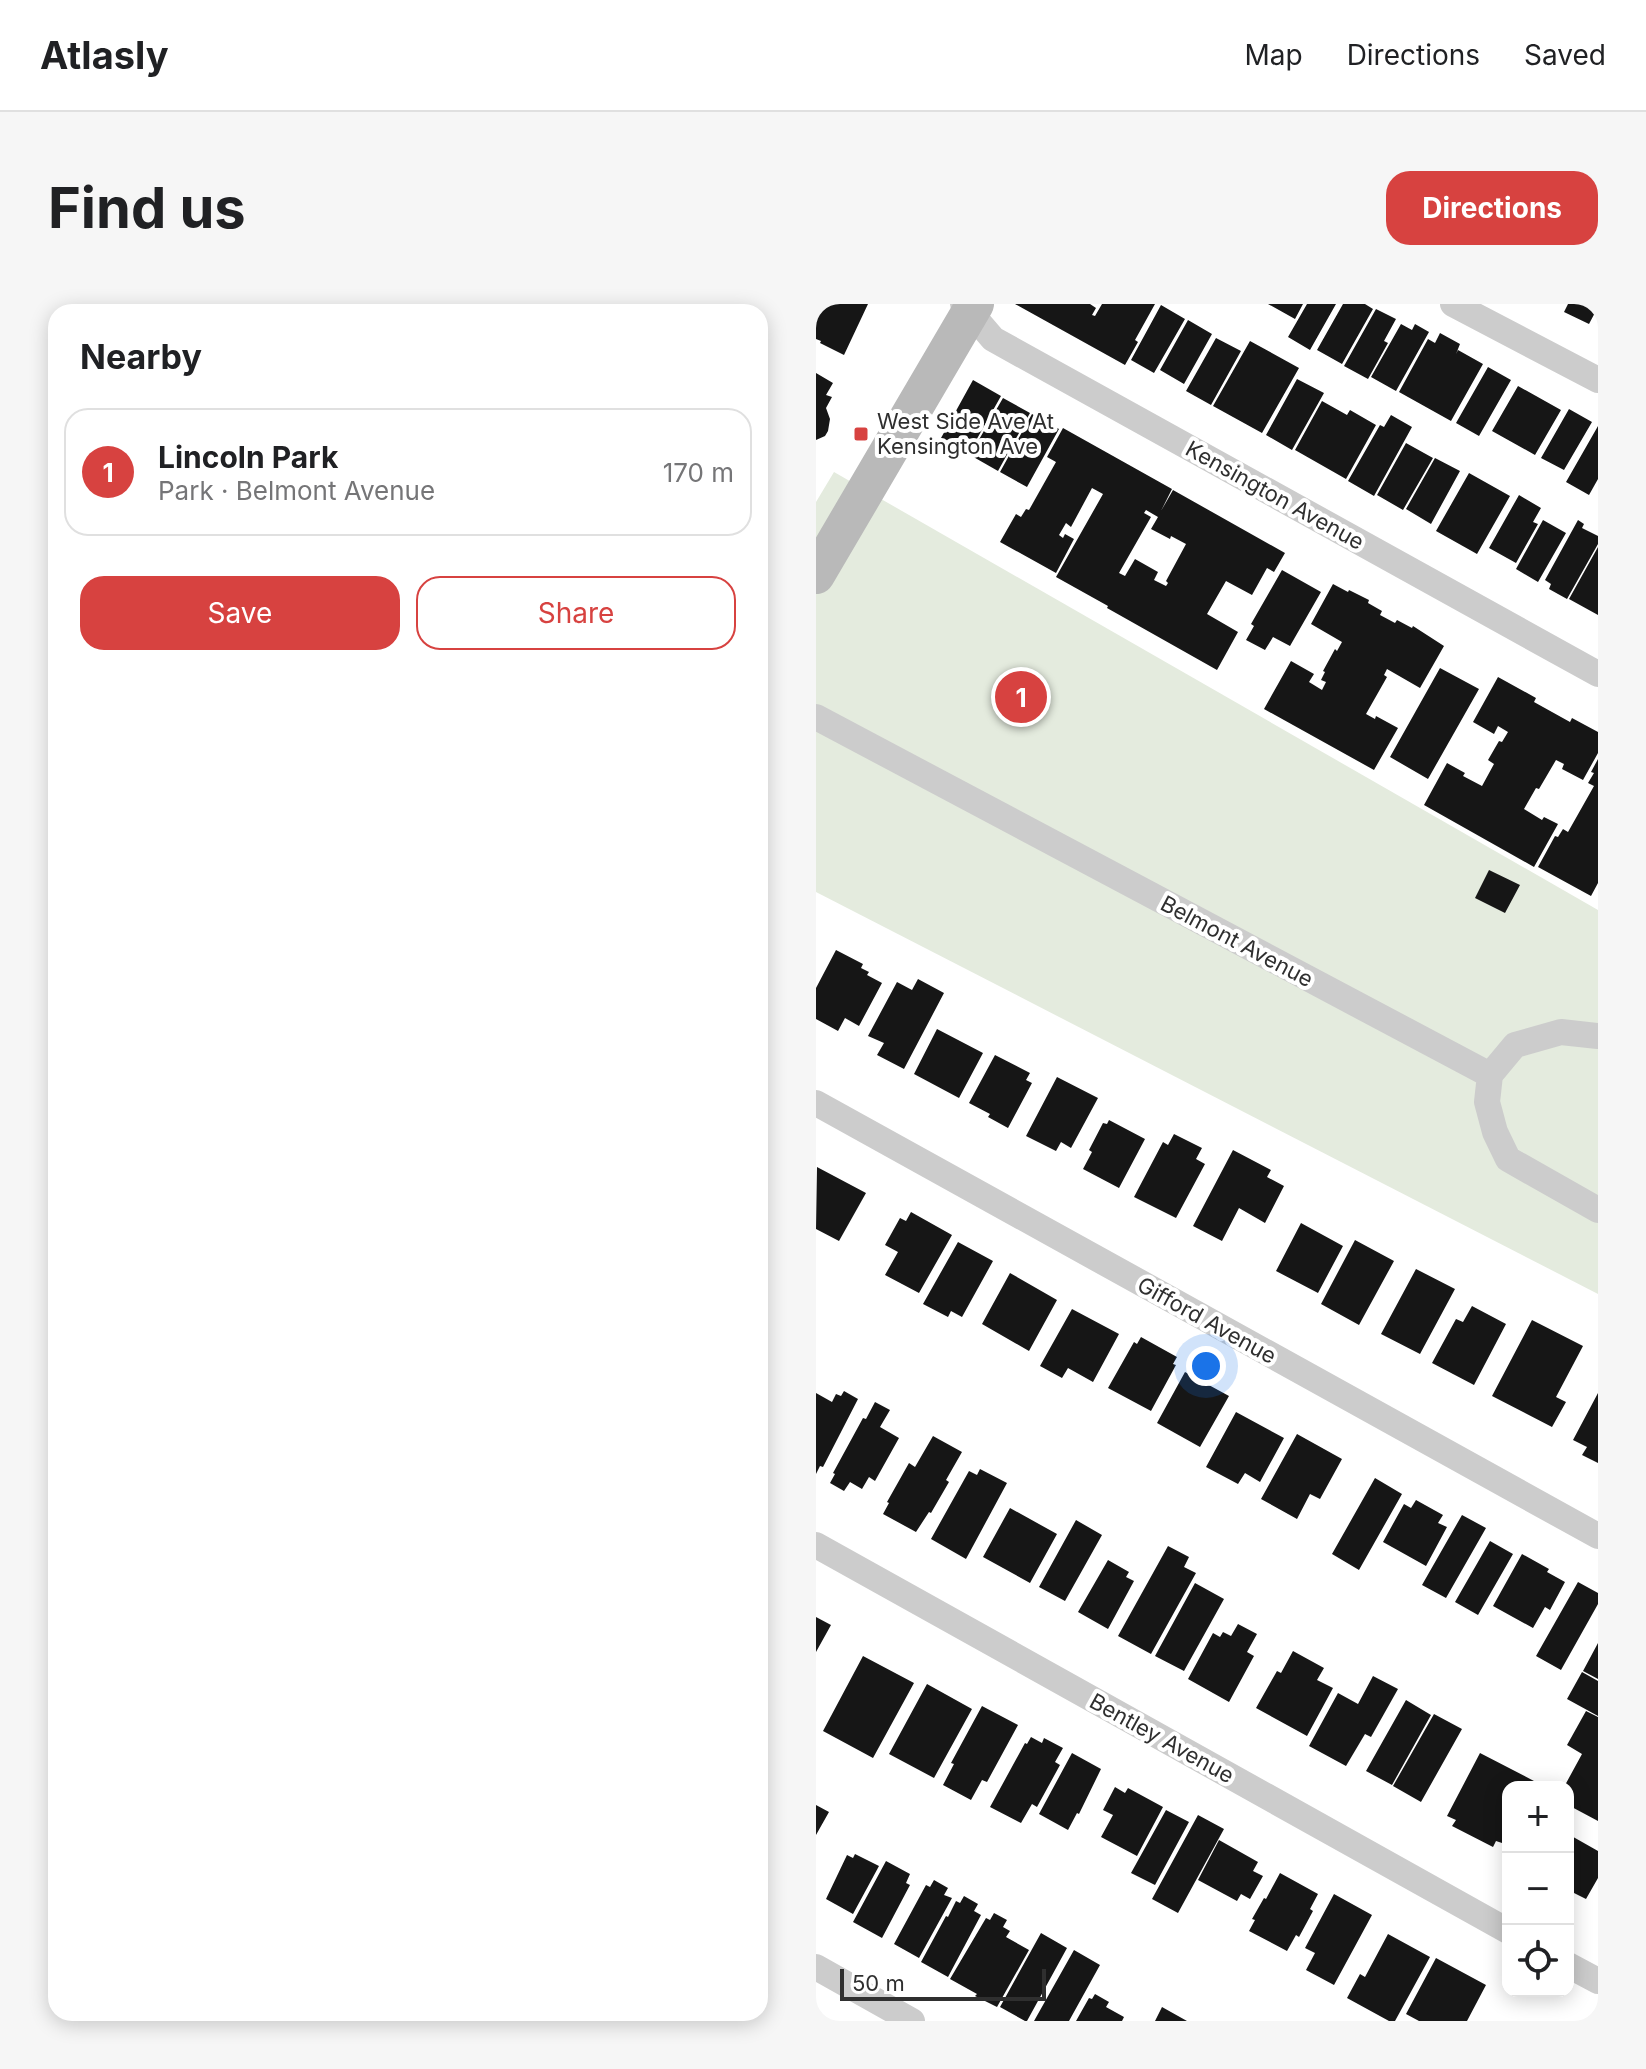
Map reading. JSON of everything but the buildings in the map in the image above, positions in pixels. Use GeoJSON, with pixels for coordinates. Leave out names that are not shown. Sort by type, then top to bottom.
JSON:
{"type":"FeatureCollection","features":[{"type":"Feature","properties":{"kind":"main road"},"geometry":{"type":"LineString","coordinates":[[816,575],[969,307]]}},
{"type":"Feature","properties":{"kind":"street"},"geometry":{"type":"LineString","coordinates":[[1453,304],[1598,380]]}},
{"type":"Feature","properties":{"kind":"street","name":"Kensington Avenue"},"geometry":{"type":"LineString","coordinates":[[969,307],[993,339],[1598,674]]}},
{"type":"Feature","properties":{"kind":"street","name":"Belmont Avenue"},"geometry":{"type":"LineString","coordinates":[[816,717],[1490,1075]]}},
{"type":"Feature","properties":{"kind":"street"},"geometry":{"type":"LineString","coordinates":[[1598,1036],[1561,1032],[1515,1045],[1490,1075],[1487,1102],[1495,1132],[1508,1159],[1598,1210]]}},
{"type":"Feature","properties":{"kind":"street","name":"Gifford Avenue"},"geometry":{"type":"LineString","coordinates":[[816,1103],[1598,1536]]}},
{"type":"Feature","properties":{"kind":"street","name":"Bentley Avenue"},"geometry":{"type":"LineString","coordinates":[[816,1545],[1502,1928]]}},
{"type":"Feature","properties":{"kind":"street"},"geometry":{"type":"LineString","coordinates":[[816,1967],[912,2021]]}},
{"type":"Feature","properties":{"kind":"street"},"geometry":{"type":"LineString","coordinates":[[1574,1968],[1598,1981]]}},
{"type":"Feature","properties":{"kind":"shaded area"},"geometry":{"type":"Polygon","coordinates":[[[834,472],[1598,910],[1598,1294],[816,892],[816,502],[834,472]]]}},
{"type":"Feature","properties":{"kind":"place","name":"West Side Ave At Kensington Ave"},"geometry":{"type":"Point","coordinates":[861,434]}},
{"type":"Feature","properties":{"kind":"place","name":"Lincoln Park"},"geometry":{"type":"Point","coordinates":[1021,697]}}]}
